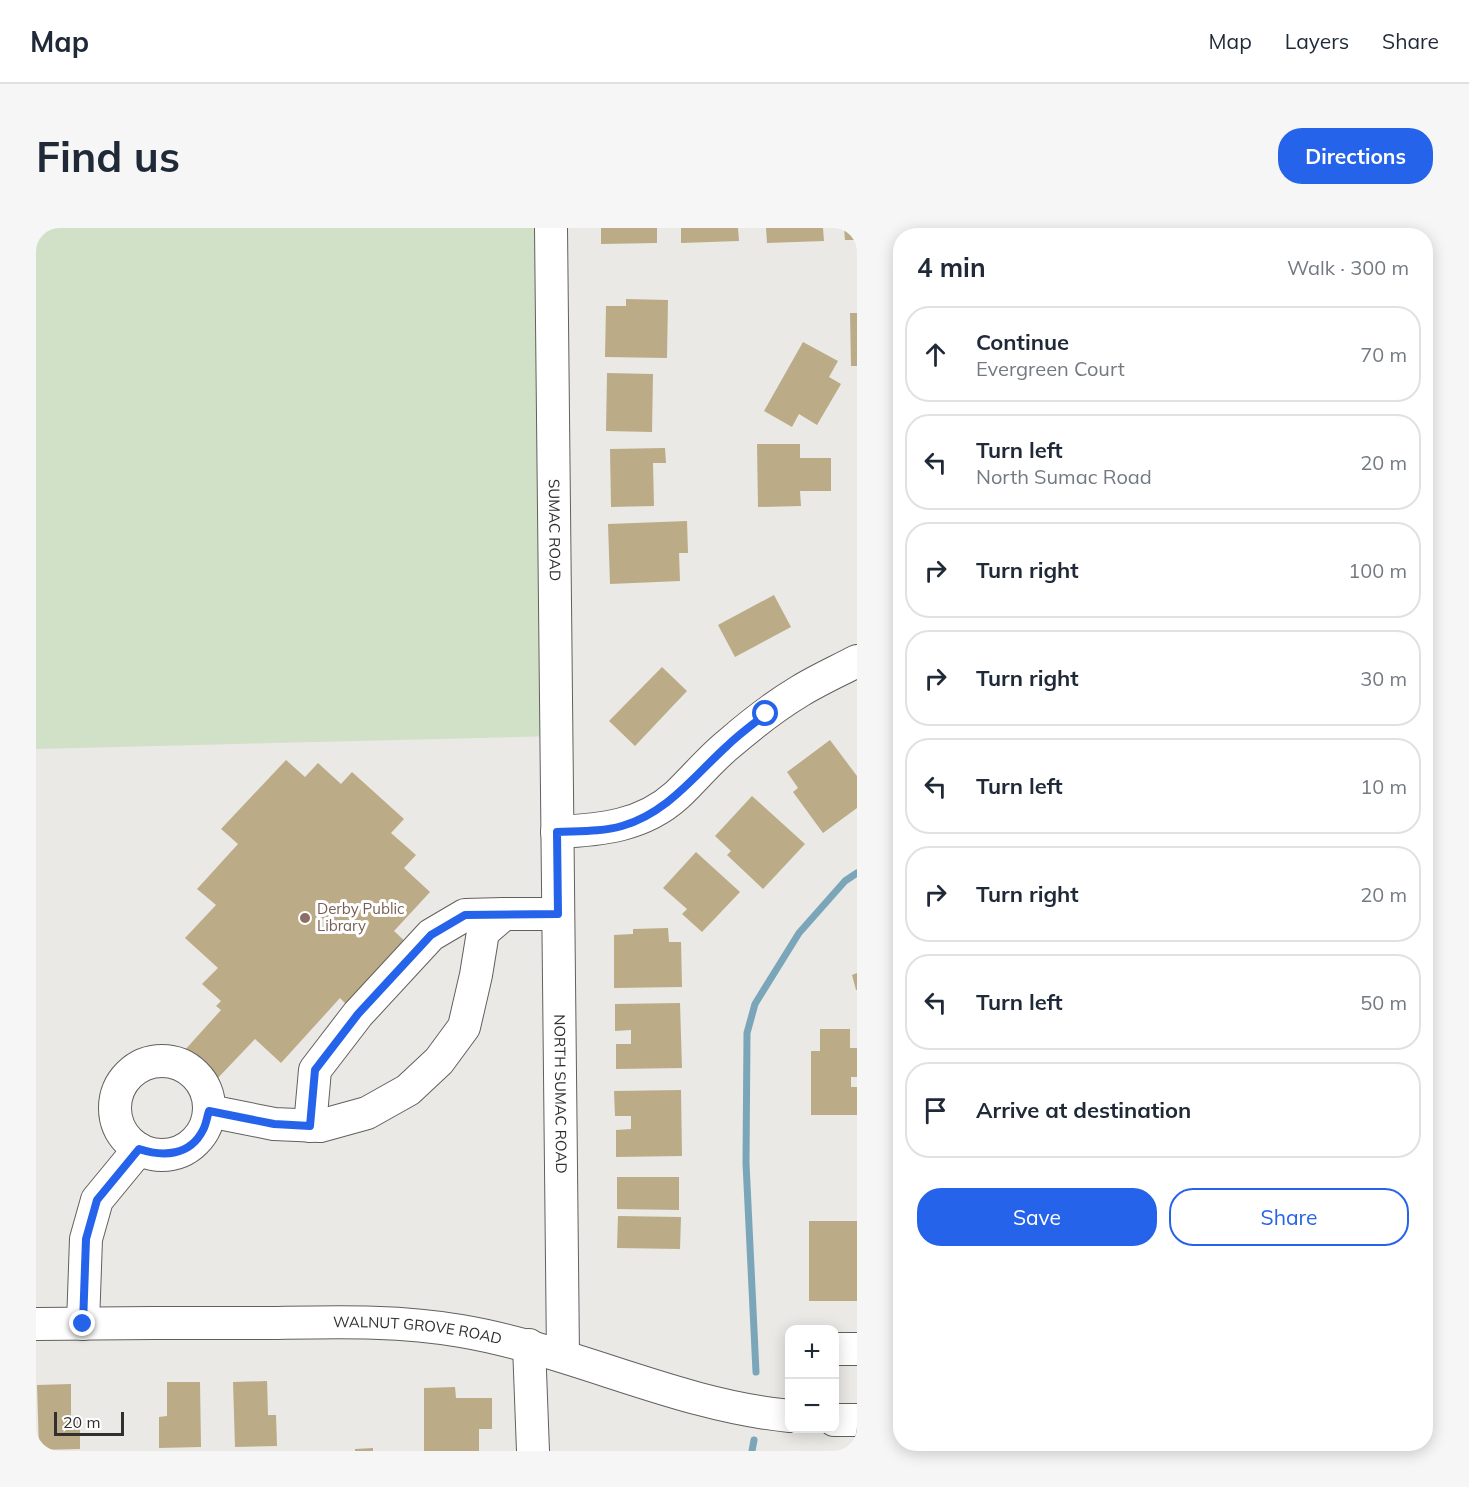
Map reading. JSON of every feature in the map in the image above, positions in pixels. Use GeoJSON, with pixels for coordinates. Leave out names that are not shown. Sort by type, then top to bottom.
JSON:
{"type":"FeatureCollection","features":[{"type":"Feature","properties":{"kind":"street","name":"SUMAC ROAD"},"geometry":{"type":"LineString","coordinates":[[551,228],[557,832]]}},
{"type":"Feature","properties":{"kind":"street"},"geometry":{"type":"LineString","coordinates":[[557,832],[622,826],[652,813],[675,797],[725,747],[774,708],[801,690],[857,661]]}},
{"type":"Feature","properties":{"kind":"street","name":"NORTH SUMAC ROAD"},"geometry":{"type":"LineString","coordinates":[[557,832],[563,1356]]}},
{"type":"Feature","properties":{"kind":"street"},"geometry":{"type":"LineString","coordinates":[[209,1111],[274,1124],[320,1126],[367,1113],[408,1090],[439,1061],[464,1027],[483,932],[504,914]]}},
{"type":"Feature","properties":{"kind":"street"},"geometry":{"type":"LineString","coordinates":[[310,1126],[315,1070],[358,1014],[431,935],[465,915],[558,914]]}},
{"type":"Feature","properties":{"kind":"street"},"geometry":{"type":"LineString","coordinates":[[163,1061],[180,1064],[196,1075],[207,1092],[209,1111],[203,1130],[191,1145],[174,1153],[156,1154],[139,1149],[125,1137],[117,1121],[115,1104],[120,1087],[130,1073],[145,1064],[163,1061]]}},
{"type":"Feature","properties":{"kind":"street"},"geometry":{"type":"LineString","coordinates":[[83,1324],[86,1239],[97,1200],[139,1149]]}},
{"type":"Feature","properties":{"kind":"street","name":"WALNUT GROVE ROAD"},"geometry":{"type":"LineString","coordinates":[[36,1324],[380,1323],[414,1325],[461,1331],[529,1345],[672,1393],[719,1405],[785,1415]]}},
{"type":"Feature","properties":{"kind":"street"},"geometry":{"type":"LineString","coordinates":[[529,1345],[533,1451]]}},
{"type":"Feature","properties":{"kind":"street"},"geometry":{"type":"LineString","coordinates":[[839,1349],[857,1349]]}},
{"type":"Feature","properties":{"kind":"street"},"geometry":{"type":"LineString","coordinates":[[839,1420],[857,1420]]}},
{"type":"Feature","properties":{"kind":"green space"},"geometry":{"type":"Polygon","coordinates":[[[36,228],[552,228],[556,736],[36,749],[36,228]]]}},
{"type":"Feature","properties":{"kind":"building"},"geometry":{"type":"Polygon","coordinates":[[[601,228],[657,228],[657,243],[601,244],[601,228]]]}},
{"type":"Feature","properties":{"kind":"building"},"geometry":{"type":"Polygon","coordinates":[[[681,228],[738,228],[739,241],[681,243],[681,228]]]}},
{"type":"Feature","properties":{"kind":"building"},"geometry":{"type":"Polygon","coordinates":[[[766,228],[823,228],[824,241],[767,243],[766,228]]]}},
{"type":"Feature","properties":{"kind":"building"},"geometry":{"type":"Polygon","coordinates":[[[844,228],[857,228],[857,240],[845,240],[844,228]]]}},
{"type":"Feature","properties":{"kind":"building"},"geometry":{"type":"Polygon","coordinates":[[[626,299],[668,300],[667,358],[605,357],[606,306],[626,306],[626,299]]]}},
{"type":"Feature","properties":{"kind":"building"},"geometry":{"type":"Polygon","coordinates":[[[850,313],[857,313],[857,366],[851,366],[850,313]]]}},
{"type":"Feature","properties":{"kind":"building"},"geometry":{"type":"Polygon","coordinates":[[[803,342],[838,361],[829,377],[841,384],[817,425],[799,414],[792,427],[764,411],[803,342]]]}},
{"type":"Feature","properties":{"kind":"building"},"geometry":{"type":"Polygon","coordinates":[[[607,373],[653,374],[652,432],[606,431],[607,373]]]}},
{"type":"Feature","properties":{"kind":"building"},"geometry":{"type":"Polygon","coordinates":[[[757,444],[800,444],[800,458],[831,458],[831,491],[800,491],[801,506],[758,507],[757,444]]]}},
{"type":"Feature","properties":{"kind":"building"},"geometry":{"type":"Polygon","coordinates":[[[665,448],[666,463],[653,463],[654,506],[611,507],[610,449],[665,448]]]}},
{"type":"Feature","properties":{"kind":"building"},"geometry":{"type":"Polygon","coordinates":[[[687,521],[688,553],[679,553],[680,581],[610,584],[608,524],[687,521]]]}},
{"type":"Feature","properties":{"kind":"building"},"geometry":{"type":"Polygon","coordinates":[[[774,595],[791,627],[735,657],[718,625],[774,595]]]}},
{"type":"Feature","properties":{"kind":"building"},"geometry":{"type":"Polygon","coordinates":[[[662,667],[687,691],[635,746],[609,721],[662,667]]]}},
{"type":"Feature","properties":{"kind":"building"},"geometry":{"type":"Polygon","coordinates":[[[830,740],[857,776],[857,808],[823,833],[793,792],[798,788],[787,772],[830,740]]]}},
{"type":"Feature","properties":{"kind":"building","name":"Derby Public Library"},"geometry":{"type":"Polygon","coordinates":[[[286,760],[305,777],[318,763],[341,784],[352,772],[404,819],[391,833],[416,855],[404,868],[430,892],[394,931],[423,958],[349,1007],[340,998],[281,1063],[255,1039],[216,1080],[184,1051],[221,1010],[216,1006],[221,1001],[202,984],[218,968],[185,938],[216,905],[197,889],[238,844],[221,829],[286,760]]]}},
{"type":"Feature","properties":{"kind":"building"},"geometry":{"type":"Polygon","coordinates":[[[752,796],[805,844],[763,889],[727,855],[731,851],[715,836],[752,796]]]}},
{"type":"Feature","properties":{"kind":"building"},"geometry":{"type":"Polygon","coordinates":[[[696,852],[740,892],[702,932],[682,914],[687,909],[663,888],[696,852]]]}},
{"type":"Feature","properties":{"kind":"building"},"geometry":{"type":"Polygon","coordinates":[[[668,928],[669,942],[681,942],[682,987],[614,988],[614,935],[633,934],[633,929],[668,928]]]}},
{"type":"Feature","properties":{"kind":"building"},"geometry":{"type":"Polygon","coordinates":[[[857,973],[857,990],[856,990],[852,975],[857,973]]]}},
{"type":"Feature","properties":{"kind":"building"},"geometry":{"type":"Polygon","coordinates":[[[680,1003],[682,1068],[616,1069],[616,1044],[631,1044],[631,1030],[615,1031],[615,1004],[680,1003]]]}},
{"type":"Feature","properties":{"kind":"building"},"geometry":{"type":"Polygon","coordinates":[[[820,1029],[850,1029],[850,1048],[857,1048],[857,1077],[851,1077],[851,1087],[857,1087],[857,1115],[811,1115],[811,1051],[820,1051],[820,1029]]]}},
{"type":"Feature","properties":{"kind":"building"},"geometry":{"type":"Polygon","coordinates":[[[681,1090],[682,1156],[616,1157],[616,1130],[631,1129],[631,1116],[615,1116],[614,1091],[681,1090]]]}},
{"type":"Feature","properties":{"kind":"building"},"geometry":{"type":"Polygon","coordinates":[[[617,1177],[679,1177],[679,1210],[617,1209],[617,1177]]]}},
{"type":"Feature","properties":{"kind":"building"},"geometry":{"type":"Polygon","coordinates":[[[618,1216],[681,1217],[680,1249],[617,1248],[618,1216]]]}},
{"type":"Feature","properties":{"kind":"building"},"geometry":{"type":"Polygon","coordinates":[[[809,1221],[857,1221],[857,1301],[809,1301],[809,1221]]]}},
{"type":"Feature","properties":{"kind":"building"},"geometry":{"type":"Polygon","coordinates":[[[267,1381],[268,1415],[276,1415],[277,1446],[235,1447],[233,1382],[267,1381]]]}},
{"type":"Feature","properties":{"kind":"building"},"geometry":{"type":"Polygon","coordinates":[[[167,1382],[200,1382],[201,1447],[159,1448],[159,1417],[167,1416],[167,1382]]]}},
{"type":"Feature","properties":{"kind":"building"},"geometry":{"type":"Polygon","coordinates":[[[71,1384],[71,1418],[80,1418],[80,1449],[39,1450],[37,1385],[71,1384]]]}},
{"type":"Feature","properties":{"kind":"building"},"geometry":{"type":"Polygon","coordinates":[[[455,1387],[456,1398],[492,1398],[492,1429],[479,1429],[479,1451],[424,1451],[424,1388],[455,1387]]]}},
{"type":"Feature","properties":{"kind":"building"},"geometry":{"type":"Polygon","coordinates":[[[373,1448],[373,1451],[355,1451],[355,1449],[373,1448]]]}},
{"type":"Feature","properties":{"kind":"waterway"},"geometry":{"type":"LineString","coordinates":[[756,1372],[746,1163],[747,1033],[755,1004],[799,933],[845,881],[857,873]]}},
{"type":"Feature","properties":{"kind":"waterway"},"geometry":{"type":"LineString","coordinates":[[752,1451],[754,1440]]}},
{"type":"Feature","properties":{"kind":"place","name":"Derby Public Library"},"geometry":{"type":"Point","coordinates":[305,918]}},
{"type":"Feature","properties":{"kind":"route"},"geometry":{"type":"LineString","coordinates":[[83,1324],[86,1239],[97,1200],[139,1149],[156,1154],[174,1153],[191,1145],[203,1130],[209,1111],[274,1124],[310,1126],[315,1070],[358,1014],[431,935],[465,915],[558,914],[557,832],[622,826],[652,813],[675,797],[725,747],[766,714]]}}]}
